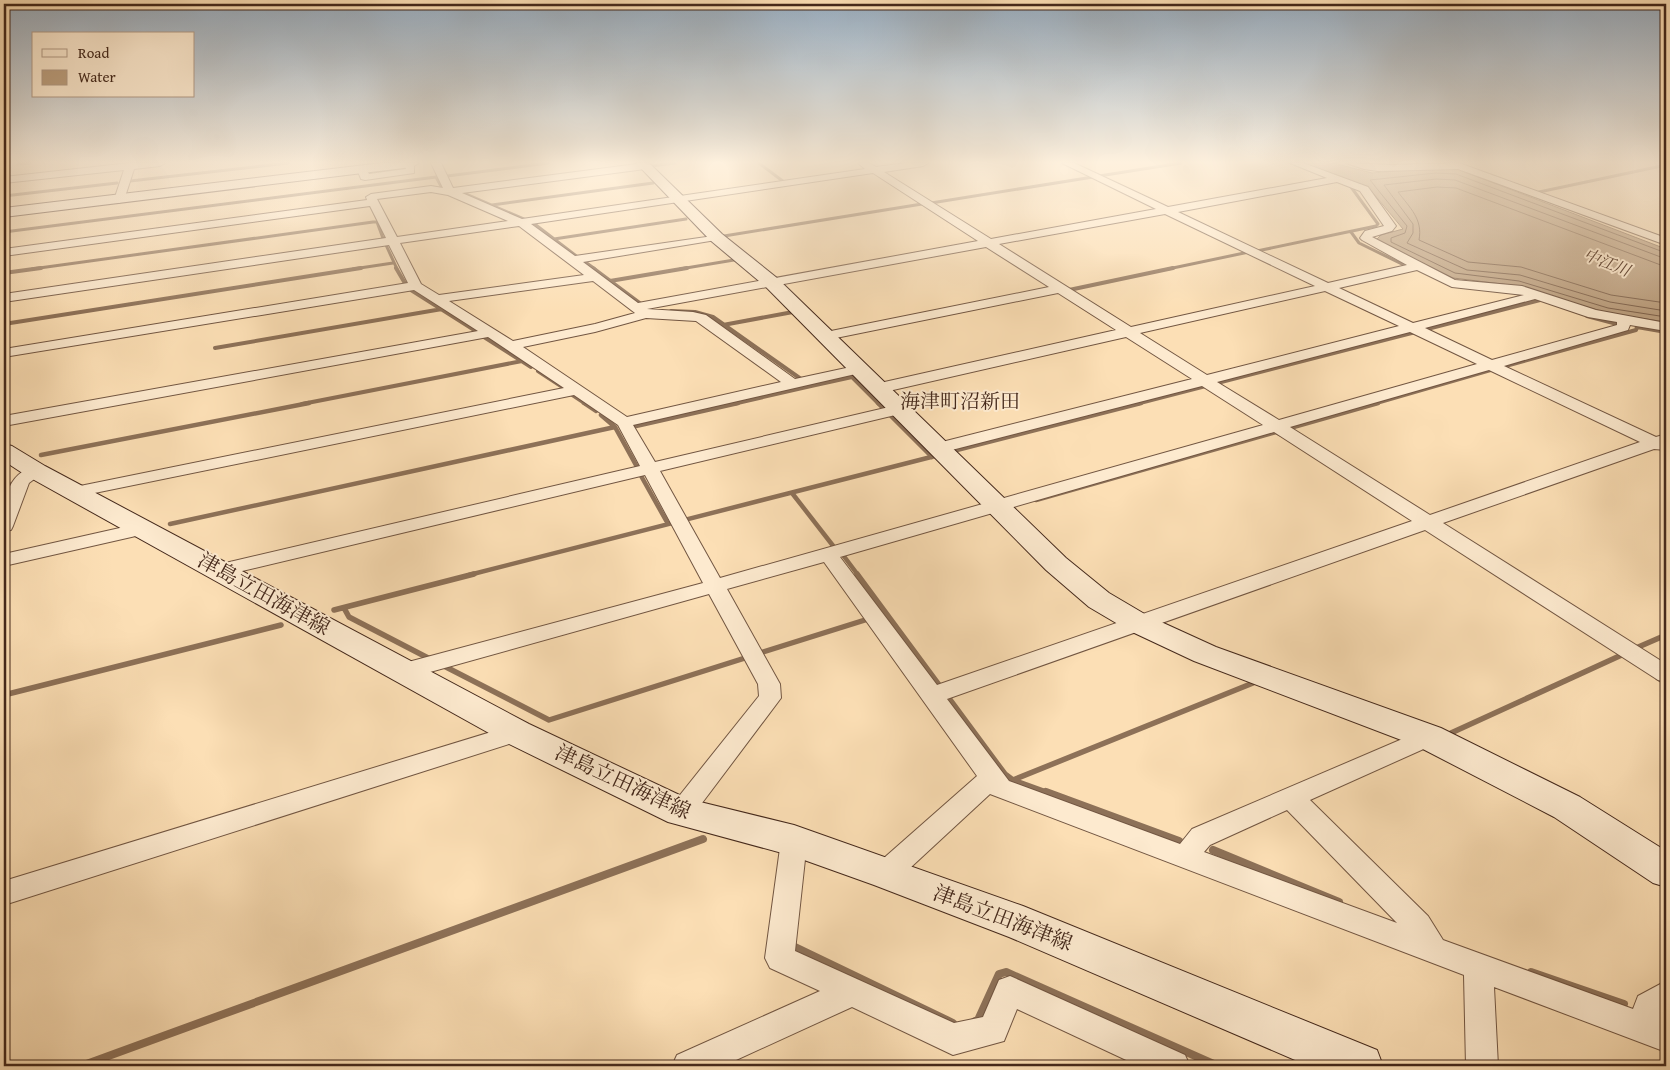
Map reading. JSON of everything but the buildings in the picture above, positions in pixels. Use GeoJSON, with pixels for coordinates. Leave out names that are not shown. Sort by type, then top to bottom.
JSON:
{"type":"FeatureCollection","features":[{"type":"Feature","properties":{"kind":"street"},"geometry":{"type":"LineString","coordinates":[[4,252],[292,213]]}},
{"type":"Feature","properties":{"kind":"street"},"geometry":{"type":"LineString","coordinates":[[378,213],[416,286],[511,346],[624,422],[769,684],[770,698],[681,812]]}},
{"type":"Feature","properties":{"kind":"street"},"geometry":{"type":"LineString","coordinates":[[500,213],[521,222],[640,311],[701,318],[792,384]]}},
{"type":"Feature","properties":{"kind":"street"},"geometry":{"type":"LineString","coordinates":[[4,298],[583,213]]}},
{"type":"Feature","properties":{"kind":"street"},"geometry":{"type":"LineString","coordinates":[[692,213],[716,237],[771,282],[1071,576],[1099,600],[1138,623],[1205,654],[1429,737],[1567,807],[1666,871]]}},
{"type":"Feature","properties":{"kind":"street"},"geometry":{"type":"LineString","coordinates":[[943,213],[1666,674]]}},
{"type":"Feature","properties":{"kind":"street"},"geometry":{"type":"LineString","coordinates":[[511,346],[615,325],[640,311],[771,282],[1151,213]]}},
{"type":"Feature","properties":{"kind":"street"},"geometry":{"type":"LineString","coordinates":[[1173,213],[1491,365],[1662,443]]}},
{"type":"Feature","properties":{"kind":"street"},"geometry":{"type":"LineString","coordinates":[[1381,213],[1390,226],[1388,229],[1369,233],[1366,238],[1372,244],[1452,283],[1522,290],[1535,296],[1593,314],[1666,327]]}},
{"type":"Feature","properties":{"kind":"street"},"geometry":{"type":"LineString","coordinates":[[1587,213],[1666,242]]}},
{"type":"Feature","properties":{"kind":"street"},"geometry":{"type":"LineString","coordinates":[[573,260],[716,237]]}},
{"type":"Feature","properties":{"kind":"street"},"geometry":{"type":"LineString","coordinates":[[880,388],[1418,266]]}},
{"type":"Feature","properties":{"kind":"street"},"geometry":{"type":"LineString","coordinates":[[437,299],[596,277]]}},
{"type":"Feature","properties":{"kind":"street"},"geometry":{"type":"LineString","coordinates":[[4,353],[416,286]]}},
{"type":"Feature","properties":{"kind":"street"},"geometry":{"type":"LineString","coordinates":[[826,336],[1062,288]]}},
{"type":"Feature","properties":{"kind":"street"},"geometry":{"type":"LineString","coordinates":[[943,451],[1417,329],[1535,296]]}},
{"type":"Feature","properties":{"kind":"street"},"geometry":{"type":"LineString","coordinates":[[405,671],[716,586],[1491,365],[1623,327],[1624,321]]}},
{"type":"Feature","properties":{"kind":"street"},"geometry":{"type":"LineString","coordinates":[[4,421],[490,333]]}},
{"type":"Feature","properties":{"kind":"street"},"geometry":{"type":"LineString","coordinates":[[624,422],[860,369]]}},
{"type":"Feature","properties":{"kind":"street"},"geometry":{"type":"LineString","coordinates":[[75,492],[578,390]]}},
{"type":"Feature","properties":{"kind":"street"},"geometry":{"type":"LineString","coordinates":[[221,570],[902,409]]}},
{"type":"Feature","properties":{"kind":"street"},"geometry":{"type":"LineString","coordinates":[[933,695],[1428,522],[1662,443]]}},
{"type":"Feature","properties":{"kind":"street","name":"津島立田海津線"},"geometry":{"type":"LineString","coordinates":[[4,451],[36,471],[221,570],[517,733],[681,812],[794,842],[886,873],[1023,924],[1361,1066]]}},
{"type":"Feature","properties":{"kind":"street"},"geometry":{"type":"LineString","coordinates":[[4,526],[21,480],[36,471]]}},
{"type":"Feature","properties":{"kind":"street"},"geometry":{"type":"LineString","coordinates":[[4,560],[142,529]]}},
{"type":"Feature","properties":{"kind":"street"},"geometry":{"type":"LineString","coordinates":[[828,554],[1000,788],[1655,1033]]}},
{"type":"Feature","properties":{"kind":"street"},"geometry":{"type":"LineString","coordinates":[[4,893],[517,733]]}},
{"type":"Feature","properties":{"kind":"street"},"geometry":{"type":"LineString","coordinates":[[1185,857],[1201,837],[1429,737]]}},
{"type":"Feature","properties":{"kind":"street"},"geometry":{"type":"LineString","coordinates":[[886,873],[992,777]]}},
{"type":"Feature","properties":{"kind":"street"},"geometry":{"type":"LineString","coordinates":[[1290,797],[1418,925],[1434,951]]}},
{"type":"Feature","properties":{"kind":"street"},"geometry":{"type":"LineString","coordinates":[[794,842],[780,958],[953,1039],[993,1030],[1010,990],[1174,1066]]}},
{"type":"Feature","properties":{"kind":"street"},"geometry":{"type":"LineString","coordinates":[[1478,967],[1482,1066]]}},
{"type":"Feature","properties":{"kind":"street"},"geometry":{"type":"LineString","coordinates":[[688,1066],[852,992]]}},
{"type":"Feature","properties":{"kind":"street"},"geometry":{"type":"LineString","coordinates":[[1655,1033],[1648,1006],[1666,995]]}},
{"type":"Feature","properties":{"kind":"water","name":"中江川"},"geometry":{"type":"Polygon","coordinates":[[[1390,213],[1572,213],[1666,249],[1666,322],[1607,313],[1518,286],[1453,278],[1376,240],[1381,235],[1403,229],[1390,213]]]}},
{"type":"Feature","properties":{"kind":"waterway"},"geometry":{"type":"LineString","coordinates":[[4,232],[154,213]]}},
{"type":"Feature","properties":{"kind":"waterway"},"geometry":{"type":"LineString","coordinates":[[510,213],[526,220]]}},
{"type":"Feature","properties":{"kind":"waterway"},"geometry":{"type":"LineString","coordinates":[[724,236],[867,213]]}},
{"type":"Feature","properties":{"kind":"waterway"},"geometry":{"type":"LineString","coordinates":[[1257,251],[1376,226],[1378,224],[1370,213]]}},
{"type":"Feature","properties":{"kind":"waterway"},"geometry":{"type":"LineString","coordinates":[[554,239],[686,219]]}},
{"type":"Feature","properties":{"kind":"waterway"},"geometry":{"type":"LineString","coordinates":[[32,269],[373,222],[377,222],[384,241]]}},
{"type":"Feature","properties":{"kind":"waterway"},"geometry":{"type":"LineString","coordinates":[[532,222],[554,239]]}},
{"type":"Feature","properties":{"kind":"waterway"},"geometry":{"type":"LineString","coordinates":[[1351,232],[1359,243],[1408,267]]}},
{"type":"Feature","properties":{"kind":"waterway"},"geometry":{"type":"LineString","coordinates":[[554,239],[579,258]]}},
{"type":"Feature","properties":{"kind":"waterway"},"geometry":{"type":"LineString","coordinates":[[386,245],[397,269]]}},
{"type":"Feature","properties":{"kind":"waterway"},"geometry":{"type":"LineString","coordinates":[[1168,269],[1249,252]]}},
{"type":"Feature","properties":{"kind":"waterway"},"geometry":{"type":"LineString","coordinates":[[680,269],[734,260]]}},
{"type":"Feature","properties":{"kind":"waterway"},"geometry":{"type":"LineString","coordinates":[[584,261],[595,269]]}},
{"type":"Feature","properties":{"kind":"waterway"},"geometry":{"type":"LineString","coordinates":[[353,269],[393,263]]}},
{"type":"Feature","properties":{"kind":"waterway"},"geometry":{"type":"LineString","coordinates":[[4,273],[41,268]]}},
{"type":"Feature","properties":{"kind":"waterway"},"geometry":{"type":"LineString","coordinates":[[4,324],[361,268]]}},
{"type":"Feature","properties":{"kind":"waterway"},"geometry":{"type":"LineString","coordinates":[[396,268],[406,285]]}},
{"type":"Feature","properties":{"kind":"waterway"},"geometry":{"type":"LineString","coordinates":[[593,268],[610,281]]}},
{"type":"Feature","properties":{"kind":"waterway"},"geometry":{"type":"LineString","coordinates":[[610,281],[687,268]]}},
{"type":"Feature","properties":{"kind":"waterway"},"geometry":{"type":"LineString","coordinates":[[1069,290],[1173,268]]}},
{"type":"Feature","properties":{"kind":"waterway"},"geometry":{"type":"LineString","coordinates":[[610,281],[641,304]]}},
{"type":"Feature","properties":{"kind":"waterway"},"geometry":{"type":"LineString","coordinates":[[411,290],[441,309]]}},
{"type":"Feature","properties":{"kind":"waterway"},"geometry":{"type":"LineString","coordinates":[[1136,404],[1544,299]]}},
{"type":"Feature","properties":{"kind":"waterway"},"geometry":{"type":"LineString","coordinates":[[215,348],[441,309]]}},
{"type":"Feature","properties":{"kind":"waterway"},"geometry":{"type":"LineString","coordinates":[[441,309],[479,333]]}},
{"type":"Feature","properties":{"kind":"waterway"},"geometry":{"type":"LineString","coordinates":[[671,311],[695,312],[713,317],[724,325]]}},
{"type":"Feature","properties":{"kind":"waterway"},"geometry":{"type":"LineString","coordinates":[[724,325],[793,312]]}},
{"type":"Feature","properties":{"kind":"waterway"},"geometry":{"type":"LineString","coordinates":[[1587,316],[1617,324]]}},
{"type":"Feature","properties":{"kind":"waterway"},"geometry":{"type":"LineString","coordinates":[[724,325],[801,379]]}},
{"type":"Feature","properties":{"kind":"waterway"},"geometry":{"type":"LineString","coordinates":[[1502,367],[1636,330],[1637,327],[1666,332]]}},
{"type":"Feature","properties":{"kind":"waterway"},"geometry":{"type":"LineString","coordinates":[[484,337],[522,361]]}},
{"type":"Feature","properties":{"kind":"waterway"},"geometry":{"type":"LineString","coordinates":[[302,404],[522,361]]}},
{"type":"Feature","properties":{"kind":"waterway"},"geometry":{"type":"LineString","coordinates":[[522,361],[531,367]]}},
{"type":"Feature","properties":{"kind":"waterway"},"geometry":{"type":"LineString","coordinates":[[1373,404],[1494,369]]}},
{"type":"Feature","properties":{"kind":"waterway"},"geometry":{"type":"LineString","coordinates":[[538,371],[567,390]]}},
{"type":"Feature","properties":{"kind":"waterway"},"geometry":{"type":"LineString","coordinates":[[811,386],[852,377],[885,410]]}},
{"type":"Feature","properties":{"kind":"waterway"},"geometry":{"type":"LineString","coordinates":[[733,404],[811,386]]}},
{"type":"Feature","properties":{"kind":"waterway"},"geometry":{"type":"LineString","coordinates":[[571,394],[586,404]]}},
{"type":"Feature","properties":{"kind":"waterway"},"geometry":{"type":"LineString","coordinates":[[41,455],[309,403]]}},
{"type":"Feature","properties":{"kind":"waterway"},"geometry":{"type":"LineString","coordinates":[[584,403],[596,411]]}},
{"type":"Feature","properties":{"kind":"waterway"},"geometry":{"type":"LineString","coordinates":[[636,426],[738,403]]}},
{"type":"Feature","properties":{"kind":"waterway"},"geometry":{"type":"LineString","coordinates":[[949,452],[1141,403]]}},
{"type":"Feature","properties":{"kind":"waterway"},"geometry":{"type":"LineString","coordinates":[[1290,428],[1378,403]]}},
{"type":"Feature","properties":{"kind":"waterway"},"geometry":{"type":"LineString","coordinates":[[601,415],[615,427]]}},
{"type":"Feature","properties":{"kind":"waterway"},"geometry":{"type":"LineString","coordinates":[[890,415],[932,457]]}},
{"type":"Feature","properties":{"kind":"waterway"},"geometry":{"type":"LineString","coordinates":[[170,524],[615,427]]}},
{"type":"Feature","properties":{"kind":"waterway"},"geometry":{"type":"LineString","coordinates":[[615,427],[637,467]]}},
{"type":"Feature","properties":{"kind":"waterway"},"geometry":{"type":"LineString","coordinates":[[1036,500],[1276,432],[1280,434]]}},
{"type":"Feature","properties":{"kind":"waterway"},"geometry":{"type":"LineString","coordinates":[[932,457],[939,455]]}},
{"type":"Feature","properties":{"kind":"waterway"},"geometry":{"type":"LineString","coordinates":[[469,575],[932,457]]}},
{"type":"Feature","properties":{"kind":"waterway"},"geometry":{"type":"LineString","coordinates":[[640,474],[668,524]]}},
{"type":"Feature","properties":{"kind":"waterway"},"geometry":{"type":"LineString","coordinates":[[4,485],[9,484]]}},
{"type":"Feature","properties":{"kind":"waterway"},"geometry":{"type":"LineString","coordinates":[[792,493],[834,547]]}},
{"type":"Feature","properties":{"kind":"waterway"},"geometry":{"type":"LineString","coordinates":[[843,555],[858,575]]}},
{"type":"Feature","properties":{"kind":"waterway"},"geometry":{"type":"LineString","coordinates":[[334,610],[474,574]]}},
{"type":"Feature","properties":{"kind":"waterway"},"geometry":{"type":"LineString","coordinates":[[857,574],[939,685]]}},
{"type":"Feature","properties":{"kind":"waterway"},"geometry":{"type":"LineString","coordinates":[[344,608],[349,617],[432,660]]}},
{"type":"Feature","properties":{"kind":"waterway"},"geometry":{"type":"LineString","coordinates":[[763,652],[865,620]]}},
{"type":"Feature","properties":{"kind":"waterway"},"geometry":{"type":"LineString","coordinates":[[4,695],[281,625]]}},
{"type":"Feature","properties":{"kind":"waterway"},"geometry":{"type":"LineString","coordinates":[[1636,648],[1666,635]]}},
{"type":"Feature","properties":{"kind":"waterway"},"geometry":{"type":"LineString","coordinates":[[1451,733],[1626,653]]}},
{"type":"Feature","properties":{"kind":"waterway"},"geometry":{"type":"LineString","coordinates":[[444,666],[549,720],[745,658]]}},
{"type":"Feature","properties":{"kind":"waterway"},"geometry":{"type":"LineString","coordinates":[[1658,678],[1666,683]]}},
{"type":"Feature","properties":{"kind":"waterway"},"geometry":{"type":"LineString","coordinates":[[1013,780],[1253,683]]}},
{"type":"Feature","properties":{"kind":"waterway"},"geometry":{"type":"LineString","coordinates":[[948,697],[1005,774],[1013,780]]}},
{"type":"Feature","properties":{"kind":"waterway"},"geometry":{"type":"LineString","coordinates":[[1013,780],[1049,793]]}},
{"type":"Feature","properties":{"kind":"waterway"},"geometry":{"type":"LineString","coordinates":[[1046,792],[1179,841]]}},
{"type":"Feature","properties":{"kind":"waterway"},"geometry":{"type":"LineString","coordinates":[[81,1066],[703,839]]}},
{"type":"Feature","properties":{"kind":"waterway"},"geometry":{"type":"LineString","coordinates":[[1213,850],[1339,902]]}},
{"type":"Feature","properties":{"kind":"waterway"},"geometry":{"type":"LineString","coordinates":[[793,946],[953,1023]]}},
{"type":"Feature","properties":{"kind":"waterway"},"geometry":{"type":"LineString","coordinates":[[975,1021],[978,1020],[999,974],[1006,972],[1218,1066]]}},
{"type":"Feature","properties":{"kind":"waterway"},"geometry":{"type":"LineString","coordinates":[[1531,972],[1624,1004]]}},
{"type":"Feature","properties":{"kind":"district","name":"海津町沼新田"},"geometry":{"type":"Point","coordinates":[960,401]}}]}
